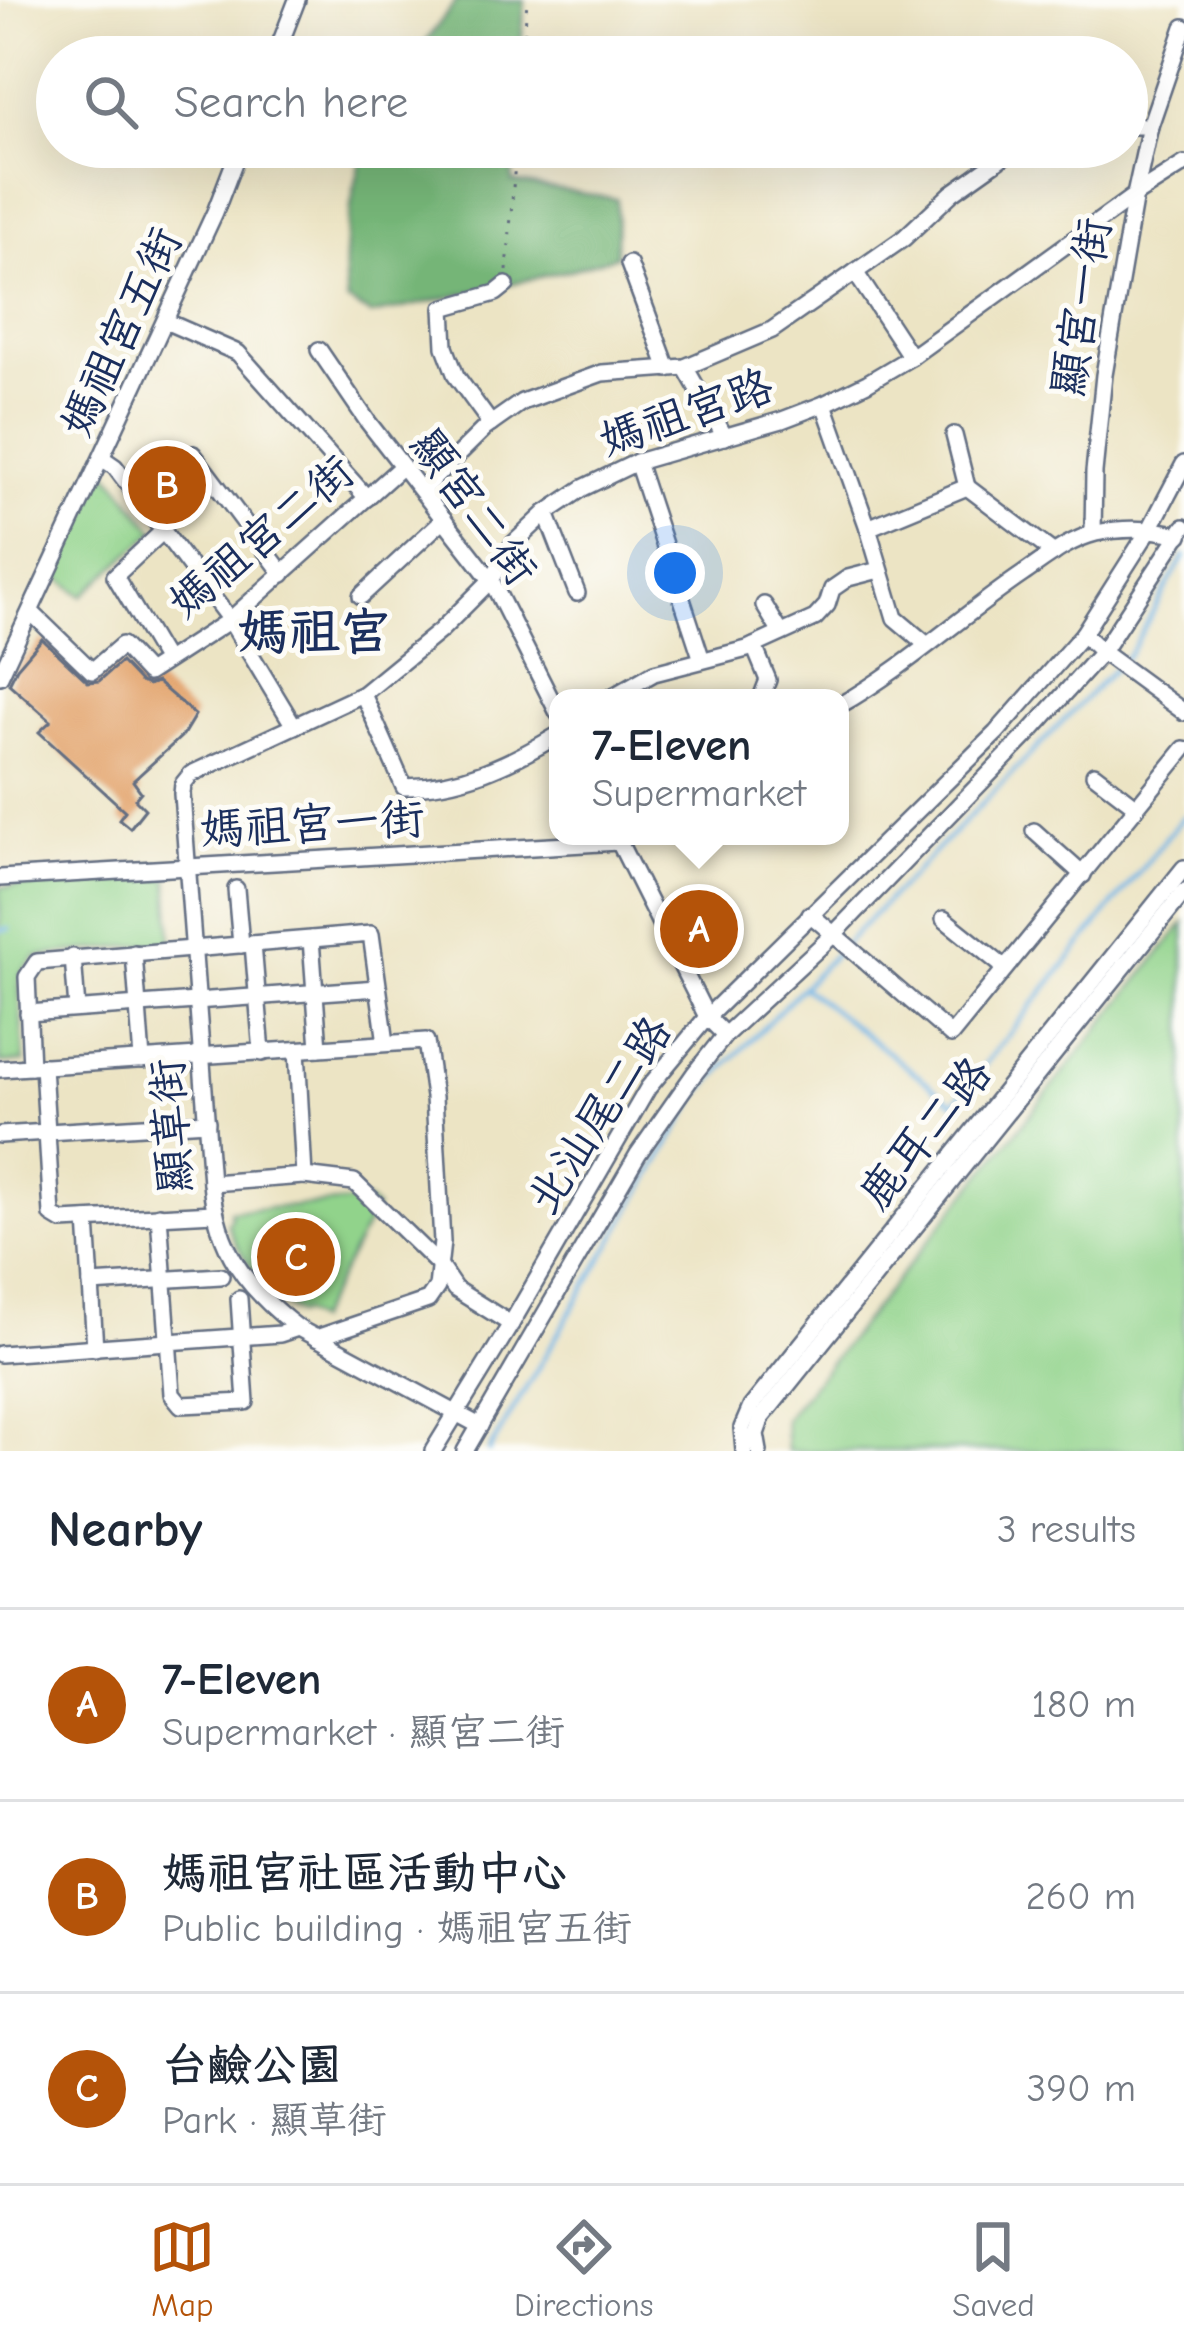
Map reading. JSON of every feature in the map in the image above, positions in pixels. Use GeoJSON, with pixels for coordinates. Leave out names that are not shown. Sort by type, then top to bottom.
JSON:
{"type":"FeatureCollection","features":[{"type":"Feature","properties":{"kind":"street"},"geometry":{"type":"LineString","coordinates":[[283,36],[297,0]]}},
{"type":"Feature","properties":{"kind":"street","name":"顯宮一街"},"geometry":{"type":"LineString","coordinates":[[1148,136],[1184,27]]}},
{"type":"Feature","properties":{"kind":"street","name":"媽祖宮路"},"geometry":{"type":"LineString","coordinates":[[188,867],[182,794],[190,774],[363,694],[440,631],[491,580],[513,544],[546,513],[583,488],[637,462],[824,404],[911,357],[1184,164]]}},
{"type":"Feature","properties":{"kind":"street","name":"媽祖宮五街"},"geometry":{"type":"LineString","coordinates":[[0,676],[232,168]]}},
{"type":"Feature","properties":{"kind":"street","name":"媽祖宮二街"},"geometry":{"type":"LineString","coordinates":[[422,490],[491,424],[522,402],[602,373],[677,368],[772,330],[904,238],[987,168]]}},
{"type":"Feature","properties":{"kind":"street","name":"顯宮一街"},"geometry":{"type":"LineString","coordinates":[[1093,533],[1103,375],[1141,168]]}},
{"type":"Feature","properties":{"kind":"street"},"geometry":{"type":"LineString","coordinates":[[629,264],[677,368],[724,437]]}},
{"type":"Feature","properties":{"kind":"street"},"geometry":{"type":"LineString","coordinates":[[855,272],[911,357]]}},
{"type":"Feature","properties":{"kind":"street"},"geometry":{"type":"LineString","coordinates":[[491,424],[456,376],[445,346],[443,308],[496,293],[506,285]]}},
{"type":"Feature","properties":{"kind":"street"},"geometry":{"type":"LineString","coordinates":[[166,321],[238,353],[367,498]]}},
{"type":"Feature","properties":{"kind":"street","name":"顯宮二街"},"geometry":{"type":"LineString","coordinates":[[319,350],[401,467],[491,580],[549,695]]}},
{"type":"Feature","properties":{"kind":"street"},"geometry":{"type":"LineString","coordinates":[[824,404],[895,618],[926,644]]}},
{"type":"Feature","properties":{"kind":"street"},"geometry":{"type":"LineString","coordinates":[[954,434],[968,487],[1054,553]]}},
{"type":"Feature","properties":{"kind":"street"},"geometry":{"type":"LineString","coordinates":[[193,454],[283,574]]}},
{"type":"Feature","properties":{"kind":"street"},"geometry":{"type":"LineString","coordinates":[[102,458],[115,467],[230,620],[294,726]]}},
{"type":"Feature","properties":{"kind":"street"},"geometry":{"type":"LineString","coordinates":[[637,462],[702,661]]}},
{"type":"Feature","properties":{"kind":"street","name":"北汕尾二路"},"geometry":{"type":"LineString","coordinates":[[433,1451],[648,1088],[707,1017],[996,733],[1082,634],[1151,527],[1184,464]]}},
{"type":"Feature","properties":{"kind":"street","name":"媽祖宮二街"},"geometry":{"type":"LineString","coordinates":[[31,612],[92,671],[122,645],[148,673],[230,620],[401,467]]}},
{"type":"Feature","properties":{"kind":"street"},"geometry":{"type":"LineString","coordinates":[[868,528],[968,487]]}},
{"type":"Feature","properties":{"kind":"street"},"geometry":{"type":"LineString","coordinates":[[546,513],[578,592]]}},
{"type":"Feature","properties":{"kind":"street"},"geometry":{"type":"LineString","coordinates":[[361,596],[444,519]]}},
{"type":"Feature","properties":{"kind":"street"},"geometry":{"type":"LineString","coordinates":[[849,700],[1054,553],[1093,533],[1151,527],[1182,531]]}},
{"type":"Feature","properties":{"kind":"street","name":"媽祖宮二街"},"geometry":{"type":"LineString","coordinates":[[163,531],[115,576],[166,660]]}},
{"type":"Feature","properties":{"kind":"street","name":"北汕尾二路"},"geometry":{"type":"LineString","coordinates":[[465,1451],[638,1154],[725,1035],[834,934],[1031,731],[1102,652],[1182,531]]}},
{"type":"Feature","properties":{"kind":"street"},"geometry":{"type":"LineString","coordinates":[[623,689],[654,673],[754,646],[815,618],[827,605],[832,589],[848,578],[879,570]]}},
{"type":"Feature","properties":{"kind":"street"},"geometry":{"type":"LineString","coordinates":[[764,605],[781,633]]}},
{"type":"Feature","properties":{"kind":"street"},"geometry":{"type":"LineString","coordinates":[[1082,634],[1184,712]]}},
{"type":"Feature","properties":{"kind":"street"},"geometry":{"type":"LineString","coordinates":[[754,646],[768,680],[764,689]]}},
{"type":"Feature","properties":{"kind":"street"},"geometry":{"type":"LineString","coordinates":[[363,694],[404,787],[458,782],[520,758],[549,740]]}},
{"type":"Feature","properties":{"kind":"street"},"geometry":{"type":"LineString","coordinates":[[810,914],[951,1035],[1184,749]]}},
{"type":"Feature","properties":{"kind":"street"},"geometry":{"type":"LineString","coordinates":[[1094,774],[1137,808]]}},
{"type":"Feature","properties":{"kind":"street"},"geometry":{"type":"LineString","coordinates":[[1034,831],[1083,874]]}},
{"type":"Feature","properties":{"kind":"street","name":"媽祖宮一街"},"geometry":{"type":"LineString","coordinates":[[0,878],[549,843]]}},
{"type":"Feature","properties":{"kind":"street"},"geometry":{"type":"LineString","coordinates":[[623,845],[707,1017],[725,1035]]}},
{"type":"Feature","properties":{"kind":"street","name":"顯草街"},"geometry":{"type":"LineString","coordinates":[[188,867],[214,1213],[229,1253],[248,1282],[298,1328],[480,1426]]}},
{"type":"Feature","properties":{"kind":"street","name":"鹿耳二路"},"geometry":{"type":"LineString","coordinates":[[744,1451],[742,1428],[751,1407],[1184,868]]}},
{"type":"Feature","properties":{"kind":"street"},"geometry":{"type":"LineString","coordinates":[[236,889],[257,997],[262,1053]]}},
{"type":"Feature","properties":{"kind":"street","name":"鹿耳二路"},"geometry":{"type":"LineString","coordinates":[[759,1451],[756,1435],[762,1417],[1184,892]]}},
{"type":"Feature","properties":{"kind":"street"},"geometry":{"type":"LineString","coordinates":[[944,920],[1005,968]]}},
{"type":"Feature","properties":{"kind":"street"},"geometry":{"type":"LineString","coordinates":[[214,1213],[62,1221],[52,1215],[48,1131],[28,1012],[27,977],[38,962],[371,934],[386,1043]]}},
{"type":"Feature","properties":{"kind":"street"},"geometry":{"type":"LineString","coordinates":[[311,939],[319,1048]]}},
{"type":"Feature","properties":{"kind":"street"},"geometry":{"type":"LineString","coordinates":[[134,953],[142,1060]]}},
{"type":"Feature","properties":{"kind":"street"},"geometry":{"type":"LineString","coordinates":[[73,957],[77,1009]]}},
{"type":"Feature","properties":{"kind":"street"},"geometry":{"type":"LineString","coordinates":[[28,1012],[378,988]]}},
{"type":"Feature","properties":{"kind":"street"},"geometry":{"type":"LineString","coordinates":[[0,1069],[426,1041],[442,1242],[437,1287],[428,1300],[316,1338]]}},
{"type":"Feature","properties":{"kind":"street"},"geometry":{"type":"LineString","coordinates":[[297,1050],[304,1176]]}},
{"type":"Feature","properties":{"kind":"street"},"geometry":{"type":"LineString","coordinates":[[0,1135],[207,1121]]}},
{"type":"Feature","properties":{"kind":"street"},"geometry":{"type":"LineString","coordinates":[[211,1183],[304,1176],[354,1182],[438,1264],[455,1288],[511,1324]]}},
{"type":"Feature","properties":{"kind":"street"},"geometry":{"type":"LineString","coordinates":[[159,1215],[172,1394],[181,1405],[246,1402],[239,1299]]}},
{"type":"Feature","properties":{"kind":"street"},"geometry":{"type":"LineString","coordinates":[[87,1220],[95,1348]]}},
{"type":"Feature","properties":{"kind":"street"},"geometry":{"type":"LineString","coordinates":[[91,1284],[221,1276]]}},
{"type":"Feature","properties":{"kind":"street"},"geometry":{"type":"LineString","coordinates":[[0,1354],[280,1334],[298,1328]]}},
{"type":"Feature","properties":{"kind":"path"},"geometry":{"type":"LineString","coordinates":[[524,36],[527,0]]}},
{"type":"Feature","properties":{"kind":"path"},"geometry":{"type":"LineString","coordinates":[[506,285],[514,168]]}},
{"type":"Feature","properties":{"kind":"green space"},"geometry":{"type":"Polygon","coordinates":[[[457,0],[525,0],[522,36],[430,36],[457,0]]]}},
{"type":"Feature","properties":{"kind":"green space"},"geometry":{"type":"Polygon","coordinates":[[[359,168],[513,168],[512,182],[617,199],[616,256],[372,315],[347,301],[345,261],[359,168]]]}},
{"type":"Feature","properties":{"kind":"green space"},"geometry":{"type":"Polygon","coordinates":[[[108,472],[155,531],[82,596],[57,576],[108,472]]]}},
{"type":"Feature","properties":{"kind":"green space"},"geometry":{"type":"Polygon","coordinates":[[[168,877],[172,942],[37,956],[22,971],[19,982],[24,1062],[0,1063],[0,887],[168,877]]]}},
{"type":"Feature","properties":{"kind":"green space"},"geometry":{"type":"Polygon","coordinates":[[[1184,923],[1184,1451],[787,1451],[785,1419],[1184,923]]]}},
{"type":"Feature","properties":{"kind":"green space"},"geometry":{"type":"Polygon","coordinates":[[[367,1201],[376,1208],[315,1321],[297,1314],[264,1284],[239,1250],[227,1223],[230,1211],[367,1201]]]}},
{"type":"Feature","properties":{"kind":"building"},"geometry":{"type":"Polygon","coordinates":[[[159,446],[206,493],[176,523],[133,471],[159,446]]]}},
{"type":"Feature","properties":{"kind":"building"},"geometry":{"type":"Polygon","coordinates":[[[42,639],[88,682],[99,681],[121,662],[140,682],[157,682],[195,715],[183,735],[133,781],[141,792],[135,799],[145,809],[130,828],[119,819],[125,811],[39,732],[51,721],[9,684],[42,639]]]}},
{"type":"Feature","properties":{"kind":"building"},"geometry":{"type":"Polygon","coordinates":[[[702,905],[719,942],[695,953],[678,916],[702,905]]]}},
{"type":"Feature","properties":{"kind":"waterway"},"geometry":{"type":"LineString","coordinates":[[1123,660],[1184,556]]}},
{"type":"Feature","properties":{"kind":"waterway"},"geometry":{"type":"LineString","coordinates":[[489,1451],[700,1092],[1115,668]]}},
{"type":"Feature","properties":{"kind":"waterway"},"geometry":{"type":"LineString","coordinates":[[803,987],[954,1103],[1184,816]]}},
{"type":"Feature","properties":{"kind":"waterway"},"geometry":{"type":"LineString","coordinates":[[0,930],[9,929]]}},
{"type":"Feature","properties":{"kind":"place","name":"媽祖宮社區活動中心"},"geometry":{"type":"Point","coordinates":[167,485]}},
{"type":"Feature","properties":{"kind":"place","name":"7-Eleven"},"geometry":{"type":"Point","coordinates":[699,929]}},
{"type":"Feature","properties":{"kind":"place","name":"台鹼公園"},"geometry":{"type":"Point","coordinates":[296,1257]}},
{"type":"Feature","properties":{"kind":"district","name":"媽祖宮"},"geometry":{"type":"Point","coordinates":[314,632]}}]}
